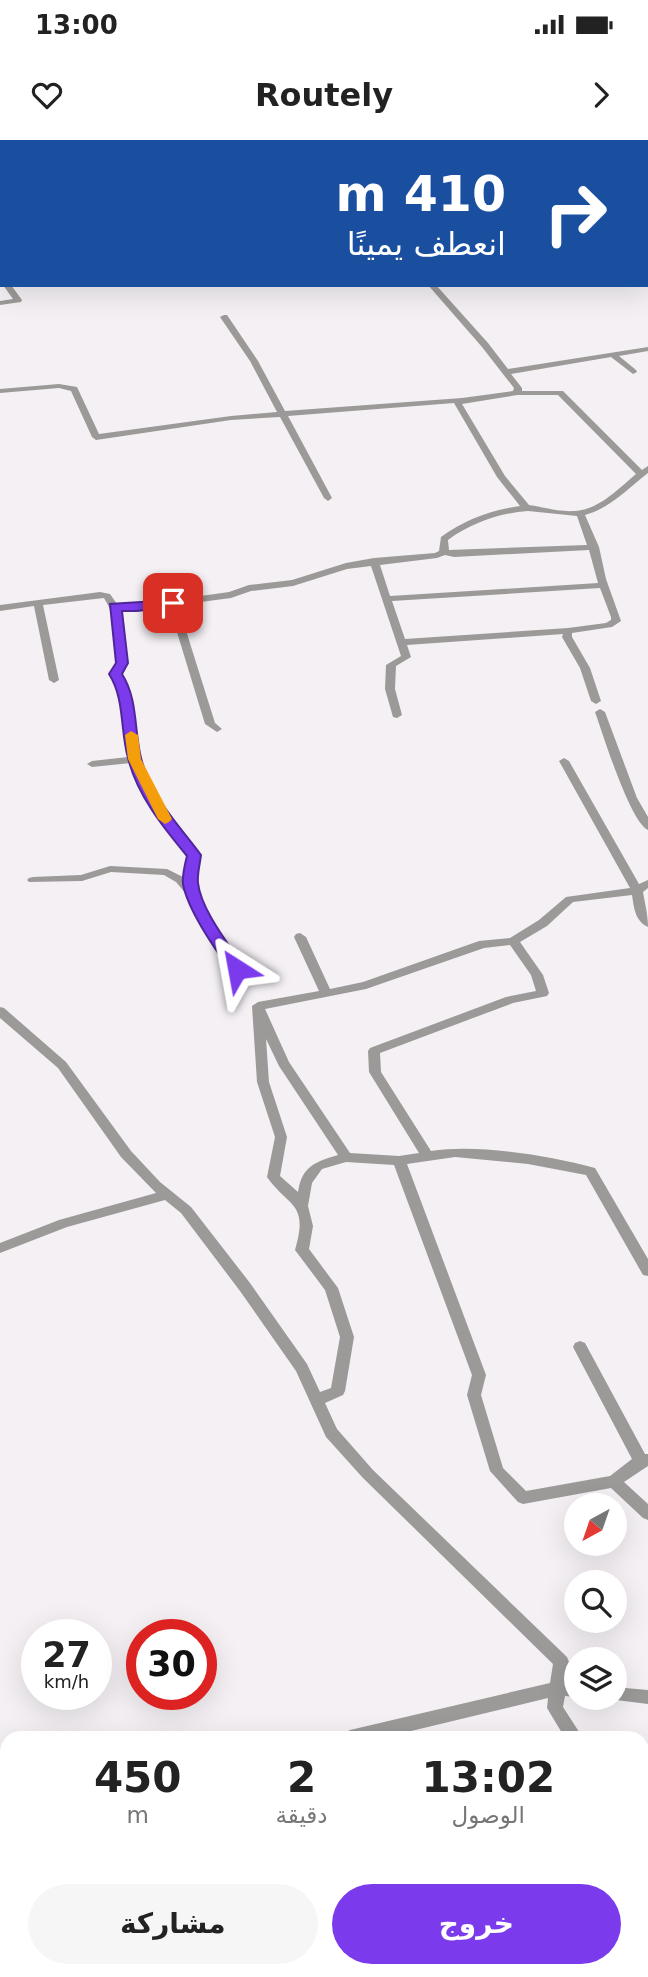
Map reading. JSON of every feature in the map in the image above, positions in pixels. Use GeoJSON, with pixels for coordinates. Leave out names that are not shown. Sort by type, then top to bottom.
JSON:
{"type":"FeatureCollection","features":[{"type":"Feature","properties":{"kind":"street"},"geometry":{"type":"LineString","coordinates":[[0,303],[18,300],[8,287]]}},
{"type":"Feature","properties":{"kind":"street"},"geometry":{"type":"LineString","coordinates":[[434,287],[506,372],[518,388],[516,393]]}},
{"type":"Feature","properties":{"kind":"street"},"geometry":{"type":"LineString","coordinates":[[224,317],[254,361],[328,498]]}},
{"type":"Feature","properties":{"kind":"street"},"geometry":{"type":"LineString","coordinates":[[506,372],[648,349]]}},
{"type":"Feature","properties":{"kind":"street"},"geometry":{"type":"LineString","coordinates":[[613,355],[633,372]]}},
{"type":"Feature","properties":{"kind":"street"},"geometry":{"type":"LineString","coordinates":[[0,390],[59,386],[74,389],[96,437],[231,418],[462,400],[516,393],[560,393],[644,472],[609,502],[580,513],[526,508],[457,528],[444,539],[444,552]]}},
{"type":"Feature","properties":{"kind":"street"},"geometry":{"type":"LineString","coordinates":[[462,400],[458,404],[500,477],[526,508]]}},
{"type":"Feature","properties":{"kind":"street"},"geometry":{"type":"LineString","coordinates":[[401,642],[568,631],[609,625],[616,621],[616,612],[580,513]]}},
{"type":"Feature","properties":{"kind":"street"},"geometry":{"type":"LineString","coordinates":[[114,607],[137,608],[231,595],[249,588],[293,583],[346,566],[444,552],[454,554],[594,547]]}},
{"type":"Feature","properties":{"kind":"street"},"geometry":{"type":"LineString","coordinates":[[374,561],[406,657],[391,665],[390,689],[397,715]]}},
{"type":"Feature","properties":{"kind":"street"},"geometry":{"type":"LineString","coordinates":[[386,599],[604,585]]}},
{"type":"Feature","properties":{"kind":"street"},"geometry":{"type":"LineString","coordinates":[[0,608],[107,596],[119,619],[117,633],[122,663],[115,674],[124,687],[134,759],[163,818],[194,855],[190,881],[194,895],[220,946],[237,969]]}},
{"type":"Feature","properties":{"kind":"street"},"geometry":{"type":"LineString","coordinates":[[37,603],[54,680]]}},
{"type":"Feature","properties":{"kind":"street"},"geometry":{"type":"LineString","coordinates":[[173,603],[210,724],[217,729]]}},
{"type":"Feature","properties":{"kind":"street"},"geometry":{"type":"LineString","coordinates":[[568,631],[567,637],[585,668],[632,798],[648,827]]}},
{"type":"Feature","properties":{"kind":"street"},"geometry":{"type":"LineString","coordinates":[[92,764],[134,759]]}},
{"type":"Feature","properties":{"kind":"street"},"geometry":{"type":"LineString","coordinates":[[564,761],[637,891],[640,912],[648,923]]}},
{"type":"Feature","properties":{"kind":"street"},"geometry":{"type":"LineString","coordinates":[[33,880],[82,878],[110,869],[167,872],[180,880],[194,895]]}},
{"type":"Feature","properties":{"kind":"street"},"geometry":{"type":"LineString","coordinates":[[258,1006],[366,985],[483,944],[513,941],[543,923],[569,899],[637,891],[648,883]]}},
{"type":"Feature","properties":{"kind":"street"},"geometry":{"type":"LineString","coordinates":[[300,937],[326,994]]}},
{"type":"Feature","properties":{"kind":"street"},"geometry":{"type":"LineString","coordinates":[[427,1155],[375,1072],[374,1051],[510,1000],[543,993],[537,975],[513,941]]}},
{"type":"Feature","properties":{"kind":"street"},"geometry":{"type":"LineString","coordinates":[[258,1006],[283,1063],[346,1157]]}},
{"type":"Feature","properties":{"kind":"street"},"geometry":{"type":"LineString","coordinates":[[258,1006],[263,1082],[281,1137],[273,1177],[302,1205]]}},
{"type":"Feature","properties":{"kind":"street"},"geometry":{"type":"LineString","coordinates":[[0,1012],[62,1065],[126,1154],[166,1195],[186,1210],[302,1368],[331,1433],[368,1474],[561,1662],[555,1709],[570,1731]]}},
{"type":"Feature","properties":{"kind":"street"},"geometry":{"type":"LineString","coordinates":[[316,1400],[338,1391],[348,1337],[331,1288],[302,1250],[308,1233],[302,1205],[306,1182],[317,1166],[346,1157],[399,1161],[455,1152],[528,1159],[590,1171],[648,1271]]}},
{"type":"Feature","properties":{"kind":"street"},"geometry":{"type":"LineString","coordinates":[[399,1161],[479,1375],[474,1395],[497,1471],[523,1498],[614,1481],[645,1460],[580,1348]]}},
{"type":"Feature","properties":{"kind":"street"},"geometry":{"type":"LineString","coordinates":[[0,1248],[64,1223],[166,1195]]}},
{"type":"Feature","properties":{"kind":"street"},"geometry":{"type":"LineString","coordinates":[[614,1481],[648,1514]]}},
{"type":"Feature","properties":{"kind":"street"},"geometry":{"type":"LineString","coordinates":[[379,1731],[564,1689]]}},
{"type":"Feature","properties":{"kind":"street"},"geometry":{"type":"LineString","coordinates":[[627,1695],[648,1697]]}},
{"type":"Feature","properties":{"kind":"slow traffic"},"geometry":{"type":"LineString","coordinates":[[131,735],[134,759],[145,785],[165,819]]}},
{"type":"Feature","properties":{"kind":"route"},"geometry":{"type":"LineString","coordinates":[[173,603],[137,608],[114,607],[119,619],[117,633],[122,663],[115,674],[124,687],[134,759],[163,818],[194,855],[190,881],[194,895],[220,946],[237,969]]}}]}
